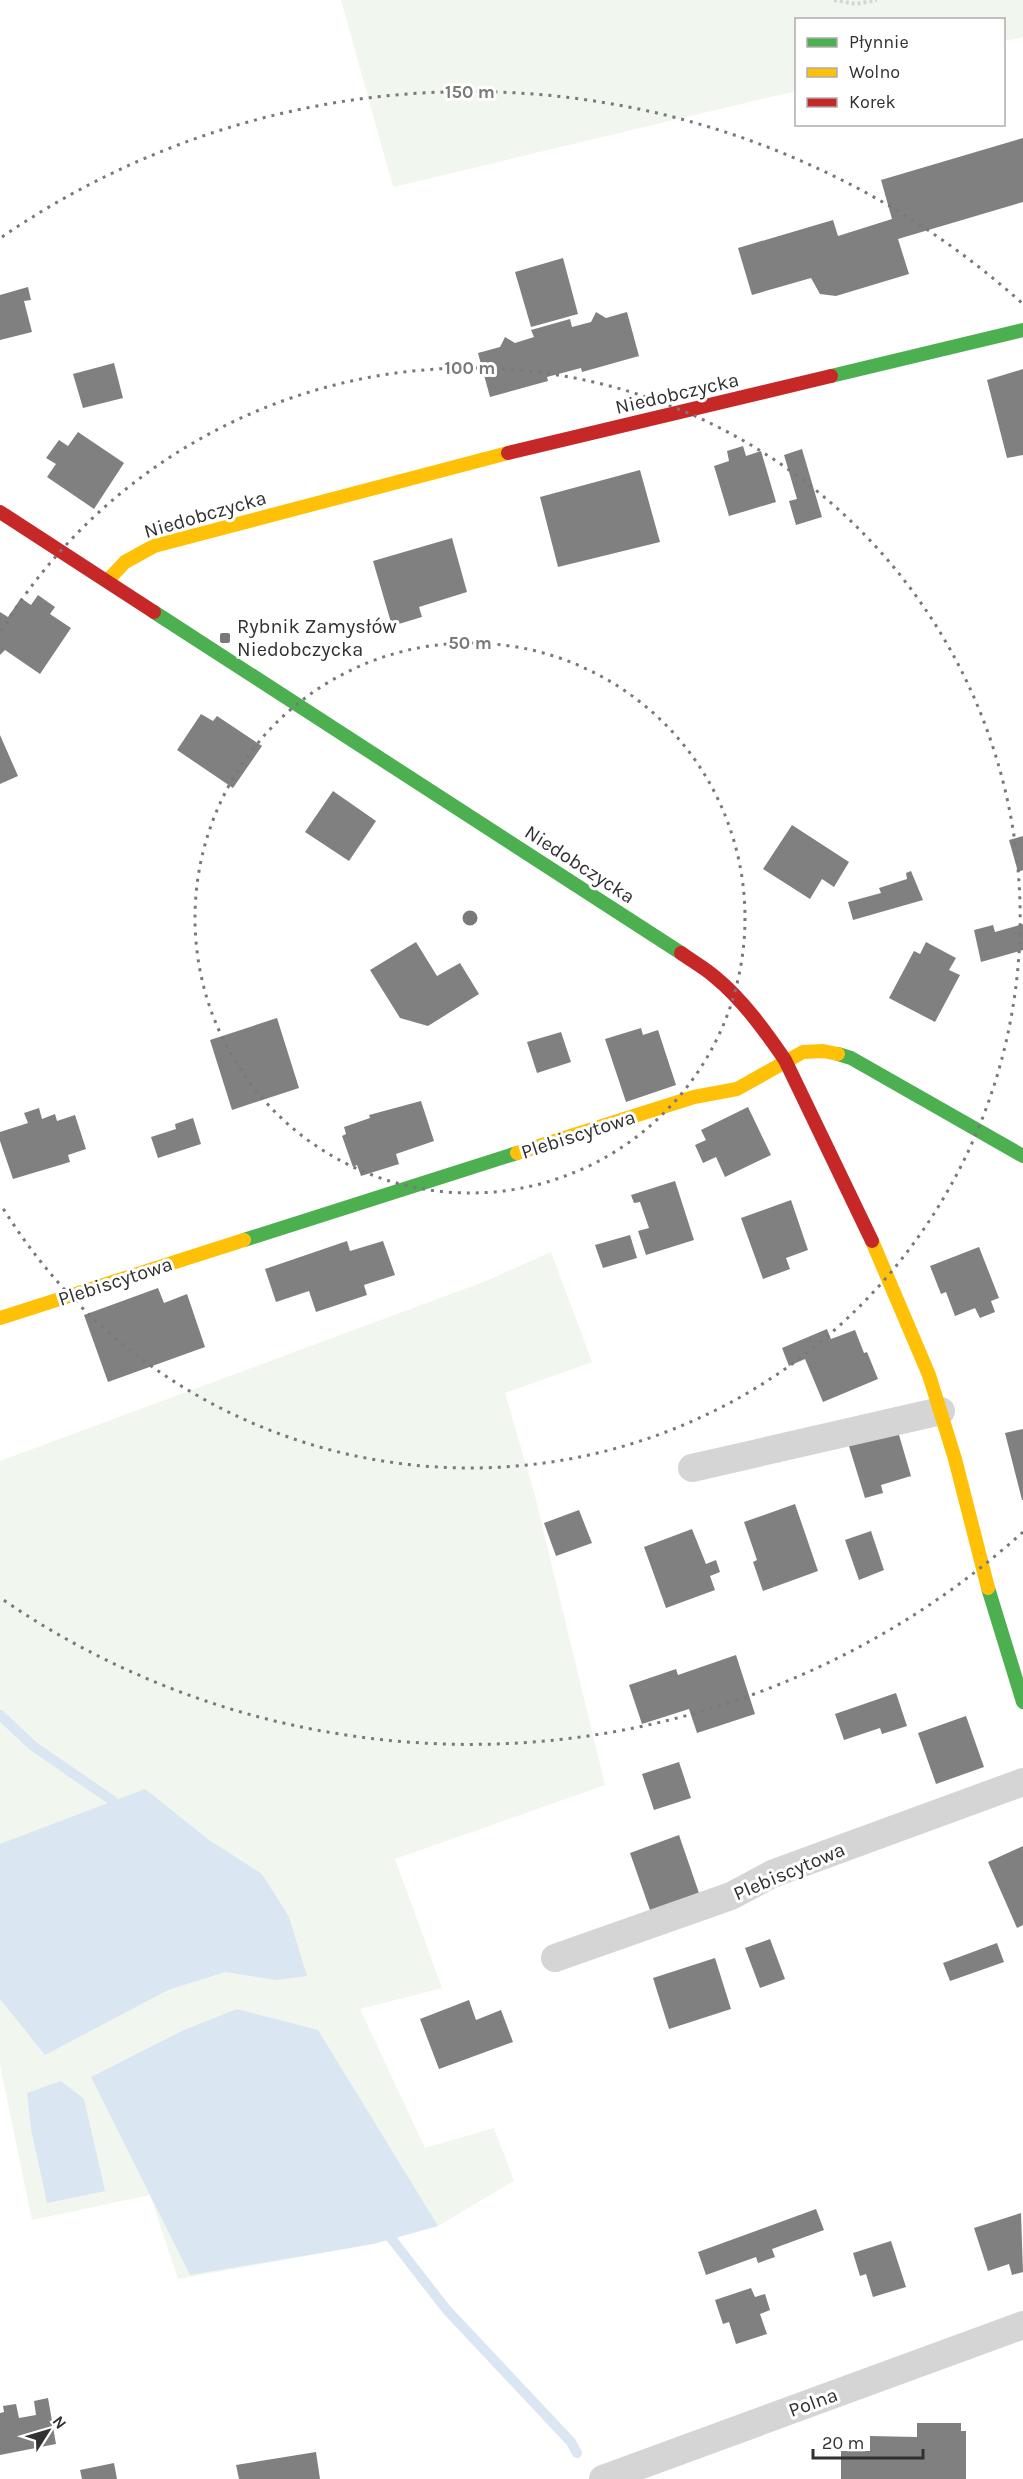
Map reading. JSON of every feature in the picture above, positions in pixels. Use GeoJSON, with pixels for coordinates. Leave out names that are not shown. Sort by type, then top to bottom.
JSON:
{"type":"FeatureCollection","features":[{"type":"Feature","properties":{"kind":"street","name":"Niedobczycka"},"geometry":{"type":"LineString","coordinates":[[107,581],[125,562],[154,546],[480,460],[1023,330]]}},
{"type":"Feature","properties":{"kind":"street","name":"Niedobczycka"},"geometry":{"type":"LineString","coordinates":[[0,512],[693,961],[734,995],[768,1035],[785,1060]]}},
{"type":"Feature","properties":{"kind":"street"},"geometry":{"type":"LineString","coordinates":[[1023,1155],[851,1058],[822,1050],[801,1052],[785,1060],[887,1273],[921,1355],[941,1411],[984,1575],[1023,1702]]}},
{"type":"Feature","properties":{"kind":"street","name":"Plebiscytowa"},"geometry":{"type":"LineString","coordinates":[[0,1318],[694,1097],[722,1095],[760,1078],[785,1060]]}},
{"type":"Feature","properties":{"kind":"street"},"geometry":{"type":"LineString","coordinates":[[692,1468],[941,1411]]}},
{"type":"Feature","properties":{"kind":"street","name":"Plebiscytowa"},"geometry":{"type":"LineString","coordinates":[[555,1958],[731,1896],[772,1874],[1023,1782]]}},
{"type":"Feature","properties":{"kind":"street","name":"Polna"},"geometry":{"type":"LineString","coordinates":[[603,2479],[1023,2325]]}},
{"type":"Feature","properties":{"kind":"path"},"geometry":{"type":"LineString","coordinates":[[834,0],[856,4],[877,0]]}},
{"type":"Feature","properties":{"kind":"shaded area"},"geometry":{"type":"Polygon","coordinates":[[[341,0],[1023,0],[1023,37],[1005,41],[1005,18],[795,18],[795,91],[393,187],[341,0]]]}},
{"type":"Feature","properties":{"kind":"shaded area"},"geometry":{"type":"Polygon","coordinates":[[[551,1252],[592,1362],[505,1393],[535,1496],[605,1785],[395,1859],[442,1988],[360,2009],[425,2148],[494,2128],[514,2181],[438,2226],[373,2244],[178,2279],[150,2195],[32,2220],[0,2065],[0,1461],[486,1281],[551,1252]]]}},
{"type":"Feature","properties":{"kind":"shaded area"},"geometry":{"type":"Polygon","coordinates":[[[145,1789],[209,1840],[262,1874],[289,1917],[307,1976],[276,1980],[225,1972],[168,1990],[45,2055],[0,1999],[0,1844],[145,1789]]]}},
{"type":"Feature","properties":{"kind":"shaded area"},"geometry":{"type":"Polygon","coordinates":[[[237,2009],[318,2030],[438,2226],[373,2244],[190,2275],[91,2077],[184,2030],[237,2009]]]}},
{"type":"Feature","properties":{"kind":"shaded area"},"geometry":{"type":"Polygon","coordinates":[[[61,2081],[84,2099],[105,2191],[47,2203],[31,2129],[27,2093],[61,2081]]]}},
{"type":"Feature","properties":{"kind":"building"},"geometry":{"type":"Polygon","coordinates":[[[1023,138],[1023,202],[898,239],[909,274],[836,296],[820,294],[811,278],[752,295],[738,248],[833,220],[838,236],[892,219],[881,180],[1023,138]]]}},
{"type":"Feature","properties":{"kind":"building"},"geometry":{"type":"Polygon","coordinates":[[[563,258],[578,314],[531,327],[515,272],[563,258]]]}},
{"type":"Feature","properties":{"kind":"building"},"geometry":{"type":"Polygon","coordinates":[[[28,287],[31,300],[24,301],[32,332],[0,340],[0,295],[28,287]]]}},
{"type":"Feature","properties":{"kind":"building"},"geometry":{"type":"Polygon","coordinates":[[[596,312],[606,318],[627,312],[639,356],[582,372],[581,368],[547,377],[548,381],[490,397],[478,353],[500,347],[505,337],[515,343],[534,337],[531,330],[570,319],[572,327],[591,322],[596,312]]]}},
{"type":"Feature","properties":{"kind":"building"},"geometry":{"type":"Polygon","coordinates":[[[114,363],[123,398],[83,408],[73,374],[114,363]]]}},
{"type":"Feature","properties":{"kind":"building"},"geometry":{"type":"Polygon","coordinates":[[[1023,369],[1023,455],[1007,458],[987,380],[1023,369]]]}},
{"type":"Feature","properties":{"kind":"building"},"geometry":{"type":"Polygon","coordinates":[[[78,432],[124,463],[94,509],[47,477],[56,464],[46,458],[59,440],[68,446],[78,432]]]}},
{"type":"Feature","properties":{"kind":"building"},"geometry":{"type":"Polygon","coordinates":[[[743,446],[746,456],[761,451],[776,502],[729,516],[714,466],[729,461],[727,451],[743,446]]]}},
{"type":"Feature","properties":{"kind":"building"},"geometry":{"type":"Polygon","coordinates":[[[802,449],[822,517],[796,525],[789,501],[797,499],[784,455],[802,449]]]}},
{"type":"Feature","properties":{"kind":"building"},"geometry":{"type":"Polygon","coordinates":[[[640,470],[660,542],[558,567],[540,497],[640,470]]]}},
{"type":"Feature","properties":{"kind":"building"},"geometry":{"type":"Polygon","coordinates":[[[452,538],[467,592],[419,607],[422,617],[392,626],[373,561],[452,538]]]}},
{"type":"Feature","properties":{"kind":"building"},"geometry":{"type":"Polygon","coordinates":[[[38,595],[55,607],[50,614],[71,628],[40,674],[5,650],[0,655],[0,612],[8,617],[21,598],[31,605],[38,595]]]}},
{"type":"Feature","properties":{"kind":"building"},"geometry":{"type":"Polygon","coordinates":[[[201,714],[213,721],[217,716],[262,746],[233,788],[177,750],[201,714]]]}},
{"type":"Feature","properties":{"kind":"building"},"geometry":{"type":"Polygon","coordinates":[[[0,735],[18,776],[0,784],[0,735]]]}},
{"type":"Feature","properties":{"kind":"building"},"geometry":{"type":"Polygon","coordinates":[[[333,791],[376,821],[349,861],[305,832],[333,791]]]}},
{"type":"Feature","properties":{"kind":"building"},"geometry":{"type":"Polygon","coordinates":[[[792,825],[849,862],[834,887],[822,879],[810,899],[763,869],[792,825]]]}},
{"type":"Feature","properties":{"kind":"building"},"geometry":{"type":"Polygon","coordinates":[[[1023,836],[1023,870],[1018,872],[1009,840],[1023,836]]]}},
{"type":"Feature","properties":{"kind":"building"},"geometry":{"type":"Polygon","coordinates":[[[911,871],[923,900],[853,920],[848,902],[881,893],[879,888],[907,879],[906,873],[911,871]]]}},
{"type":"Feature","properties":{"kind":"building"},"geometry":{"type":"Polygon","coordinates":[[[1023,924],[1023,950],[981,962],[974,930],[993,925],[995,932],[1023,924]]]}},
{"type":"Feature","properties":{"kind":"building"},"geometry":{"type":"Polygon","coordinates":[[[416,942],[437,976],[460,963],[479,994],[428,1026],[400,1018],[370,970],[416,942]]]}},
{"type":"Feature","properties":{"kind":"building"},"geometry":{"type":"Polygon","coordinates":[[[926,942],[956,958],[949,970],[960,975],[935,1022],[889,998],[914,951],[920,954],[926,942]]]}},
{"type":"Feature","properties":{"kind":"building"},"geometry":{"type":"Polygon","coordinates":[[[277,1018],[299,1088],[232,1110],[210,1040],[277,1018]]]}},
{"type":"Feature","properties":{"kind":"building"},"geometry":{"type":"Polygon","coordinates":[[[641,1028],[643,1035],[658,1030],[676,1085],[626,1102],[605,1039],[641,1028]]]}},
{"type":"Feature","properties":{"kind":"building"},"geometry":{"type":"Polygon","coordinates":[[[561,1032],[571,1062],[537,1073],[527,1042],[561,1032]]]}},
{"type":"Feature","properties":{"kind":"building"},"geometry":{"type":"Polygon","coordinates":[[[421,1101],[434,1141],[396,1154],[399,1164],[361,1176],[357,1165],[353,1167],[342,1136],[346,1134],[344,1127],[370,1118],[369,1115],[421,1101]]]}},
{"type":"Feature","properties":{"kind":"building"},"geometry":{"type":"Polygon","coordinates":[[[748,1107],[771,1155],[725,1177],[716,1157],[703,1163],[695,1145],[706,1140],[701,1130],[748,1107]]]}},
{"type":"Feature","properties":{"kind":"building"},"geometry":{"type":"Polygon","coordinates":[[[39,1108],[42,1119],[55,1114],[57,1121],[75,1115],[86,1149],[68,1155],[70,1162],[13,1179],[0,1141],[0,1132],[28,1123],[24,1113],[39,1108]]]}},
{"type":"Feature","properties":{"kind":"building"},"geometry":{"type":"Polygon","coordinates":[[[193,1118],[201,1144],[158,1158],[151,1137],[176,1129],[175,1124],[193,1118]]]}},
{"type":"Feature","properties":{"kind":"building"},"geometry":{"type":"Polygon","coordinates":[[[675,1181],[694,1240],[646,1255],[638,1231],[649,1228],[640,1202],[634,1203],[631,1195],[675,1181]]]}},
{"type":"Feature","properties":{"kind":"building"},"geometry":{"type":"Polygon","coordinates":[[[791,1200],[808,1250],[786,1258],[790,1269],[763,1279],[741,1218],[791,1200]]]}},
{"type":"Feature","properties":{"kind":"building"},"geometry":{"type":"Polygon","coordinates":[[[630,1235],[637,1258],[603,1268],[595,1245],[630,1235]]]}},
{"type":"Feature","properties":{"kind":"building"},"geometry":{"type":"Polygon","coordinates":[[[347,1241],[350,1251],[383,1241],[395,1275],[364,1285],[367,1295],[316,1312],[309,1291],[276,1302],[265,1269],[347,1241]]]}},
{"type":"Feature","properties":{"kind":"building"},"geometry":{"type":"Polygon","coordinates":[[[979,1247],[999,1298],[991,1301],[995,1312],[980,1318],[975,1308],[955,1316],[946,1292],[941,1294],[930,1266],[979,1247]]]}},
{"type":"Feature","properties":{"kind":"building"},"geometry":{"type":"Polygon","coordinates":[[[158,1288],[164,1303],[187,1294],[205,1347],[108,1382],[84,1315],[158,1288]]]}},
{"type":"Feature","properties":{"kind":"building"},"geometry":{"type":"Polygon","coordinates":[[[827,1329],[831,1339],[855,1330],[878,1379],[823,1402],[805,1359],[789,1366],[782,1348],[827,1329]]]}},
{"type":"Feature","properties":{"kind":"building"},"geometry":{"type":"Polygon","coordinates":[[[897,1428],[911,1476],[881,1485],[883,1493],[865,1498],[848,1443],[897,1428]]]}},
{"type":"Feature","properties":{"kind":"building"},"geometry":{"type":"Polygon","coordinates":[[[1023,1429],[1023,1500],[1022,1500],[1005,1433],[1023,1429]]]}},
{"type":"Feature","properties":{"kind":"building"},"geometry":{"type":"Polygon","coordinates":[[[795,1504],[818,1571],[763,1591],[753,1562],[757,1560],[744,1522],[795,1504]]]}},
{"type":"Feature","properties":{"kind":"building"},"geometry":{"type":"Polygon","coordinates":[[[579,1510],[592,1543],[556,1556],[544,1523],[579,1510]]]}},
{"type":"Feature","properties":{"kind":"building"},"geometry":{"type":"Polygon","coordinates":[[[692,1529],[706,1564],[716,1560],[720,1572],[710,1576],[715,1590],[666,1608],[644,1547],[692,1529]]]}},
{"type":"Feature","properties":{"kind":"building"},"geometry":{"type":"Polygon","coordinates":[[[871,1531],[884,1570],[859,1580],[845,1540],[871,1531]]]}},
{"type":"Feature","properties":{"kind":"building"},"geometry":{"type":"Polygon","coordinates":[[[736,1655],[755,1714],[697,1733],[689,1709],[642,1724],[629,1685],[676,1669],[678,1675],[736,1655]]]}},
{"type":"Feature","properties":{"kind":"building"},"geometry":{"type":"Polygon","coordinates":[[[896,1693],[907,1726],[882,1734],[880,1728],[844,1740],[835,1714],[896,1693]]]}},
{"type":"Feature","properties":{"kind":"building"},"geometry":{"type":"Polygon","coordinates":[[[966,1716],[984,1767],[936,1784],[918,1733],[966,1716]]]}},
{"type":"Feature","properties":{"kind":"building"},"geometry":{"type":"Polygon","coordinates":[[[679,1762],[691,1798],[654,1810],[642,1774],[679,1762]]]}},
{"type":"Feature","properties":{"kind":"building"},"geometry":{"type":"Polygon","coordinates":[[[679,1835],[700,1896],[651,1913],[630,1853],[679,1835]]]}},
{"type":"Feature","properties":{"kind":"building"},"geometry":{"type":"Polygon","coordinates":[[[1023,1846],[1023,1925],[1017,1928],[988,1862],[1023,1846]]]}},
{"type":"Feature","properties":{"kind":"building"},"geometry":{"type":"Polygon","coordinates":[[[770,1939],[785,1979],[760,1988],[745,1948],[770,1939]]]}},
{"type":"Feature","properties":{"kind":"building"},"geometry":{"type":"Polygon","coordinates":[[[997,1943],[1004,1962],[950,1981],[943,1963],[997,1943]]]}},
{"type":"Feature","properties":{"kind":"building"},"geometry":{"type":"Polygon","coordinates":[[[715,1958],[731,2009],[669,2029],[653,1978],[715,1958]]]}},
{"type":"Feature","properties":{"kind":"building"},"geometry":{"type":"Polygon","coordinates":[[[469,2000],[476,2020],[501,2010],[513,2042],[439,2069],[420,2019],[469,2000]]]}},
{"type":"Feature","properties":{"kind":"building"},"geometry":{"type":"Polygon","coordinates":[[[816,2209],[824,2230],[772,2249],[775,2257],[758,2263],[756,2257],[706,2275],[698,2252],[816,2209]]]}},
{"type":"Feature","properties":{"kind":"building"},"geometry":{"type":"Polygon","coordinates":[[[1021,2213],[1023,2272],[1012,2275],[1009,2264],[988,2271],[974,2228],[1021,2213]]]}},
{"type":"Feature","properties":{"kind":"building"},"geometry":{"type":"Polygon","coordinates":[[[891,2241],[906,2287],[873,2297],[866,2274],[860,2276],[853,2253],[891,2241]]]}},
{"type":"Feature","properties":{"kind":"building"},"geometry":{"type":"Polygon","coordinates":[[[751,2288],[755,2297],[765,2294],[770,2310],[760,2314],[767,2334],[736,2344],[729,2322],[723,2324],[715,2300],[751,2288]]]}},
{"type":"Feature","properties":{"kind":"building"},"geometry":{"type":"Polygon","coordinates":[[[48,2398],[56,2444],[0,2455],[0,2413],[4,2412],[3,2406],[16,2404],[19,2418],[36,2415],[34,2401],[48,2398]]]}},
{"type":"Feature","properties":{"kind":"building"},"geometry":{"type":"Polygon","coordinates":[[[917,2423],[961,2423],[961,2431],[966,2431],[966,2479],[841,2479],[841,2451],[870,2451],[870,2436],[917,2437],[917,2423]]]}},
{"type":"Feature","properties":{"kind":"building"},"geometry":{"type":"Polygon","coordinates":[[[316,2452],[320,2479],[239,2479],[236,2465],[316,2452]]]}},
{"type":"Feature","properties":{"kind":"building"},"geometry":{"type":"Polygon","coordinates":[[[114,2463],[117,2479],[82,2479],[80,2470],[114,2463]]]}},
{"type":"Feature","properties":{"kind":"waterway"},"geometry":{"type":"LineString","coordinates":[[0,1715],[33,1746],[113,1801]]}},
{"type":"Feature","properties":{"kind":"waterway"},"geometry":{"type":"LineString","coordinates":[[384,2229],[446,2309],[571,2442],[577,2453]]}},
{"type":"Feature","properties":{"kind":"traffic: fast"},"geometry":{"type":"LineString","coordinates":[[831,376],[1023,330]]}},
{"type":"Feature","properties":{"kind":"traffic: fast"},"geometry":{"type":"LineString","coordinates":[[154,612],[681,953]]}},
{"type":"Feature","properties":{"kind":"traffic: fast"},"geometry":{"type":"LineString","coordinates":[[838,1054],[851,1058],[1023,1156]]}},
{"type":"Feature","properties":{"kind":"traffic: fast"},"geometry":{"type":"LineString","coordinates":[[244,1240],[517,1153]]}},
{"type":"Feature","properties":{"kind":"traffic: fast"},"geometry":{"type":"LineString","coordinates":[[988,1588],[1023,1702]]}},
{"type":"Feature","properties":{"kind":"traffic: slow"},"geometry":{"type":"LineString","coordinates":[[107,581],[125,562],[154,546],[508,453]]}},
{"type":"Feature","properties":{"kind":"traffic: slow"},"geometry":{"type":"LineString","coordinates":[[517,1153],[694,1097],[737,1089],[803,1052],[823,1051],[838,1054]]}},
{"type":"Feature","properties":{"kind":"traffic: slow"},"geometry":{"type":"LineString","coordinates":[[0,1318],[244,1240]]}},
{"type":"Feature","properties":{"kind":"traffic: slow"},"geometry":{"type":"LineString","coordinates":[[872,1241],[929,1375],[955,1459],[988,1588]]}},
{"type":"Feature","properties":{"kind":"traffic: jam"},"geometry":{"type":"LineString","coordinates":[[508,453],[831,376]]}},
{"type":"Feature","properties":{"kind":"traffic: jam"},"geometry":{"type":"LineString","coordinates":[[0,512],[154,612]]}},
{"type":"Feature","properties":{"kind":"traffic: jam"},"geometry":{"type":"LineString","coordinates":[[681,953],[711,974],[735,996],[785,1060],[872,1241]]}},
{"type":"Feature","properties":{"kind":"place","name":"Rybnik Zamysłów Niedobczycka"},"geometry":{"type":"Point","coordinates":[225,638]}}]}
